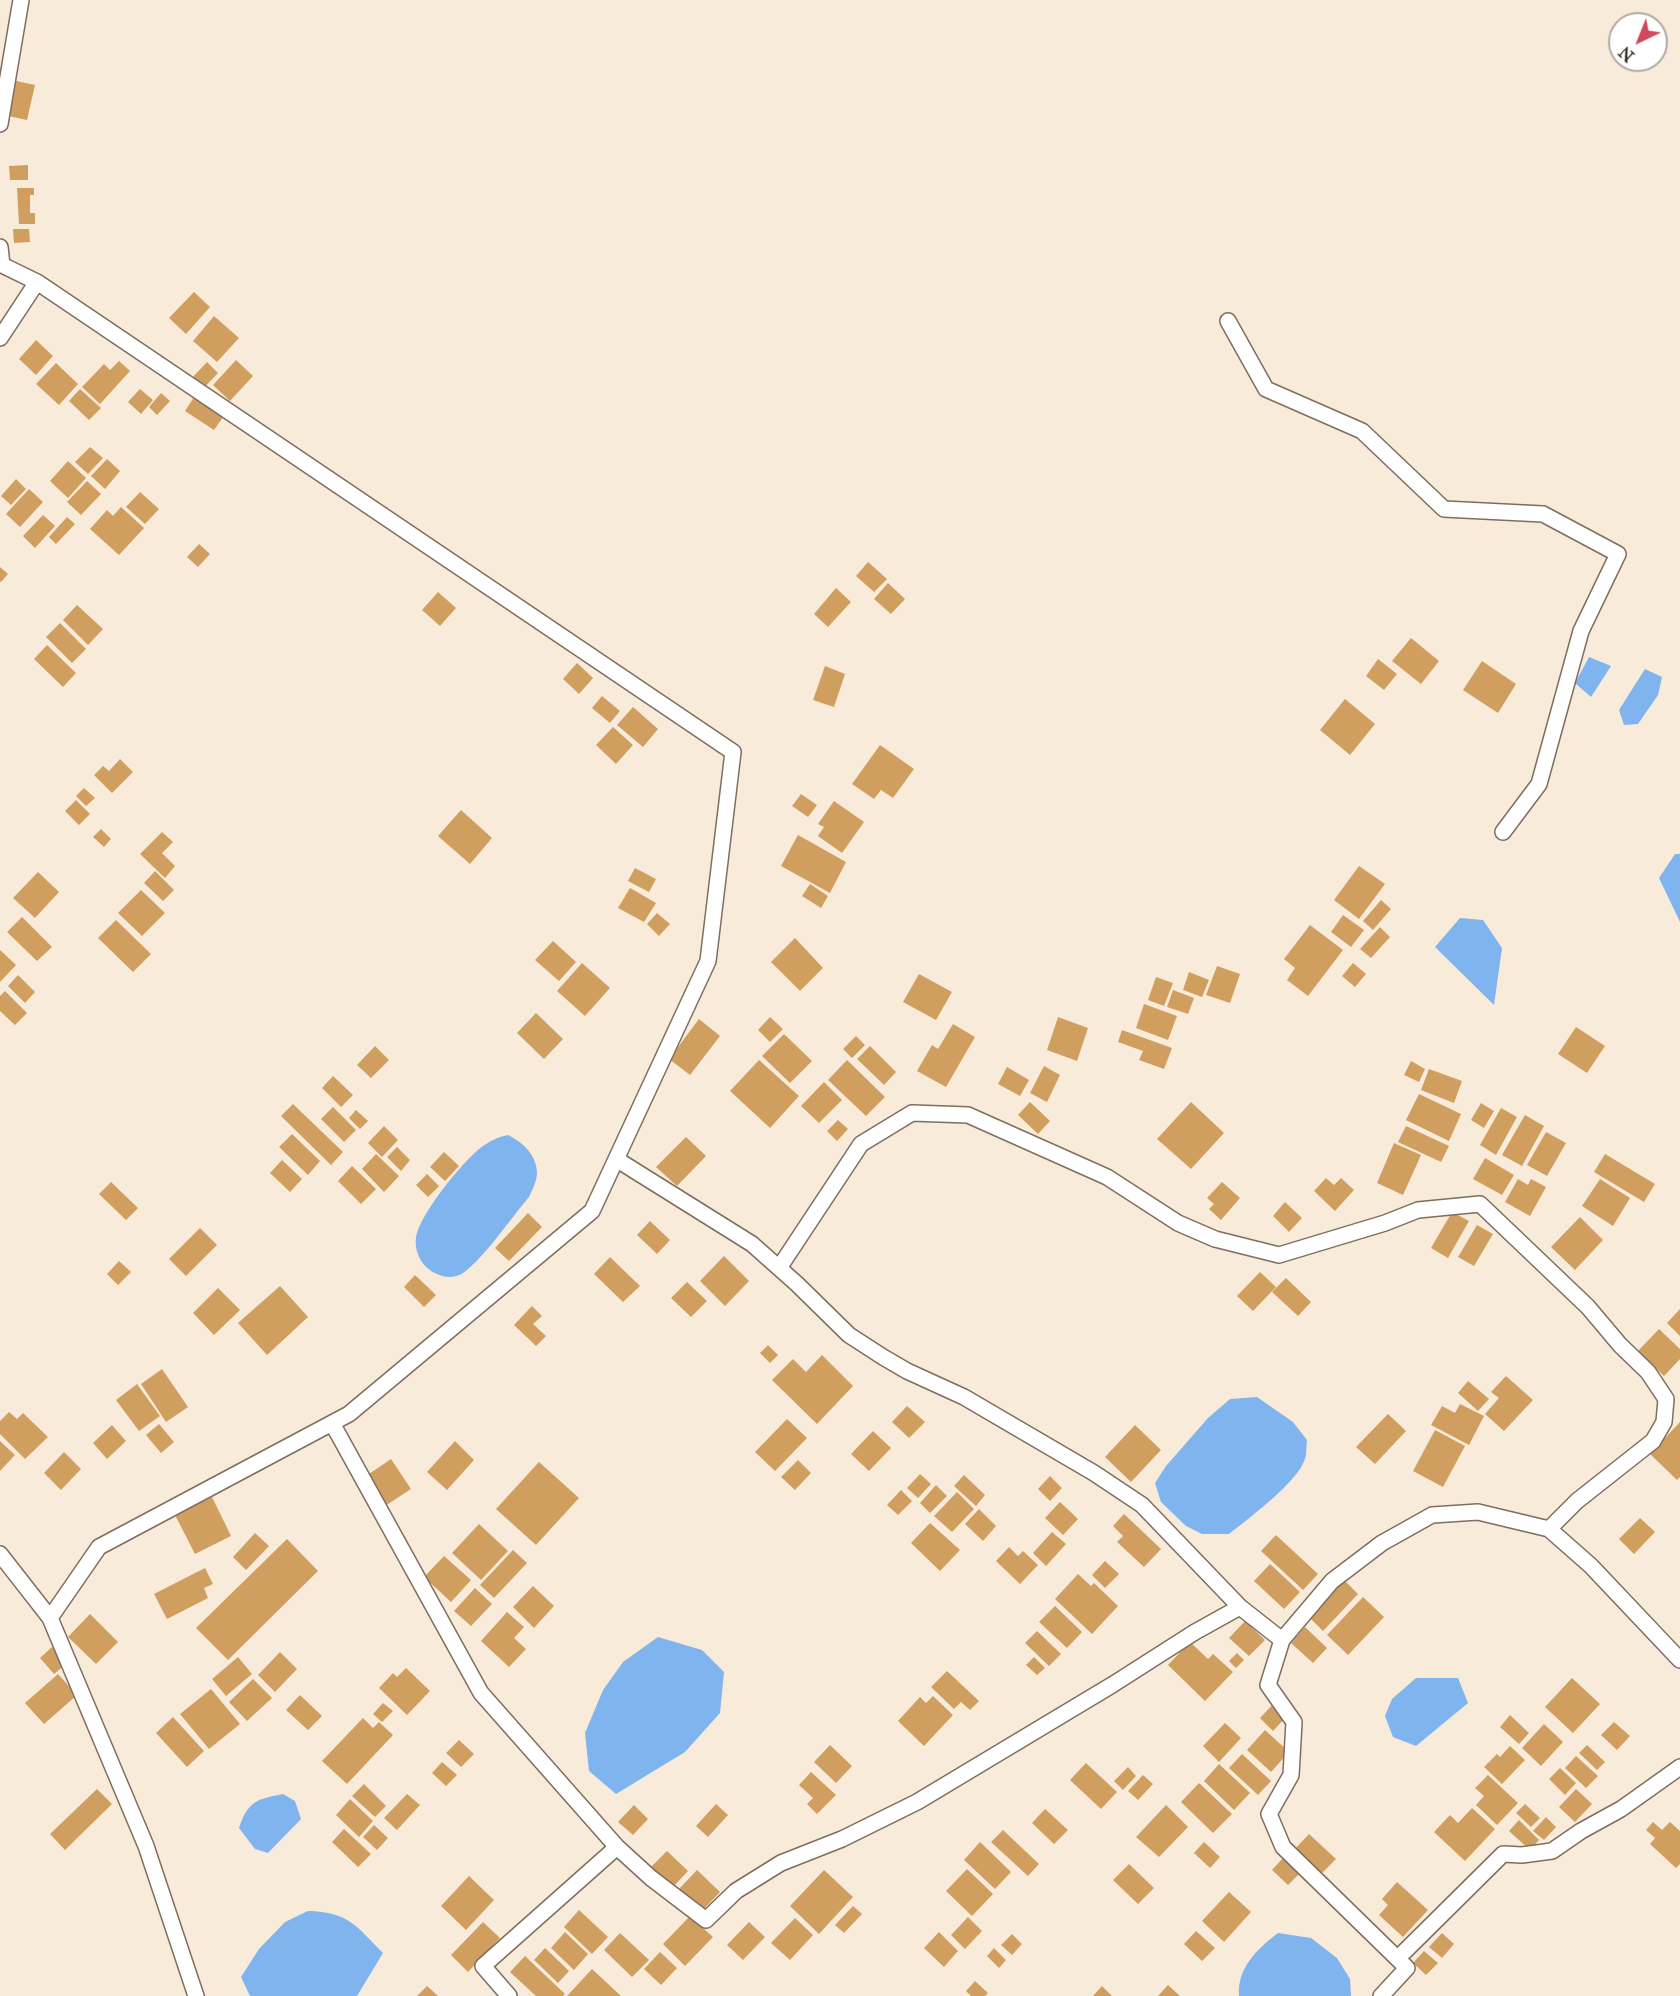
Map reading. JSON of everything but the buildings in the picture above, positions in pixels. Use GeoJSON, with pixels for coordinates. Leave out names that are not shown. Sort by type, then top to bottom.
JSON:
{"type":"FeatureCollection","features":[{"type":"Feature","properties":{"kind":"street"},"geometry":{"type":"LineString","coordinates":[[0,124],[21,0]]}},
{"type":"Feature","properties":{"kind":"street"},"geometry":{"type":"LineString","coordinates":[[0,247],[2,265],[37,282],[733,752],[708,961],[592,1211],[349,1414],[99,1547],[50,1618]]}},
{"type":"Feature","properties":{"kind":"street"},"geometry":{"type":"LineString","coordinates":[[0,338],[37,282]]}},
{"type":"Feature","properties":{"kind":"street"},"geometry":{"type":"LineString","coordinates":[[1228,321],[1266,389],[1362,431],[1443,509],[1543,514],[1618,554],[1581,631],[1539,784],[1503,832]]}},
{"type":"Feature","properties":{"kind":"street"},"geometry":{"type":"LineString","coordinates":[[779,1268],[861,1144],[912,1113],[968,1115],[1107,1177],[1178,1223],[1215,1239],[1279,1255],[1384,1223],[1418,1210],[1480,1204],[1588,1307],[1620,1345],[1648,1372],[1666,1399],[1664,1422],[1653,1441],[1577,1501],[1549,1529]]}},
{"type":"Feature","properties":{"kind":"street"},"geometry":{"type":"LineString","coordinates":[[616,1159],[752,1244],[849,1335],[908,1371],[964,1397],[1094,1473],[1142,1505],[1240,1607],[1282,1640]]}},
{"type":"Feature","properties":{"kind":"street"},"geometry":{"type":"LineString","coordinates":[[332,1423],[481,1693],[617,1847],[651,1878],[706,1920],[736,1891],[781,1863],[842,1839],[917,1802],[1112,1685],[1195,1632],[1240,1607]]}},
{"type":"Feature","properties":{"kind":"street"},"geometry":{"type":"LineString","coordinates":[[1381,1996],[1407,1968],[1283,1847],[1269,1814],[1291,1775],[1294,1722],[1268,1685],[1282,1640],[1332,1581],[1382,1543],[1432,1515],[1478,1512],[1549,1529],[1592,1566],[1680,1660]]}},
{"type":"Feature","properties":{"kind":"street"},"geometry":{"type":"LineString","coordinates":[[0,1554],[50,1618],[146,1846],[196,1996]]}},
{"type":"Feature","properties":{"kind":"street"},"geometry":{"type":"LineString","coordinates":[[1398,1958],[1503,1854],[1522,1855],[1552,1851],[1581,1831],[1622,1809],[1680,1767]]}},
{"type":"Feature","properties":{"kind":"street"},"geometry":{"type":"LineString","coordinates":[[509,1996],[483,1966],[617,1847]]}},
{"type":"Feature","properties":{"kind":"water"},"geometry":{"type":"Polygon","coordinates":[[[1589,657],[1611,666],[1591,697],[1575,683],[1589,657]]]}},
{"type":"Feature","properties":{"kind":"water"},"geometry":{"type":"Polygon","coordinates":[[[1645,669],[1662,677],[1658,695],[1638,724],[1624,725],[1619,710],[1645,669]]]}},
{"type":"Feature","properties":{"kind":"water"},"geometry":{"type":"Polygon","coordinates":[[[1675,854],[1680,854],[1680,922],[1659,878],[1675,854]]]}},
{"type":"Feature","properties":{"kind":"water"},"geometry":{"type":"Polygon","coordinates":[[[1460,918],[1483,920],[1502,948],[1494,1005],[1435,947],[1460,918]]]}},
{"type":"Feature","properties":{"kind":"water"},"geometry":{"type":"Polygon","coordinates":[[[508,1135],[524,1146],[535,1161],[537,1176],[529,1197],[488,1248],[463,1273],[447,1277],[432,1271],[420,1260],[416,1249],[416,1237],[425,1216],[442,1190],[471,1156],[489,1142],[508,1135]]]}},
{"type":"Feature","properties":{"kind":"water"},"geometry":{"type":"Polygon","coordinates":[[[1257,1397],[1293,1422],[1307,1440],[1305,1459],[1293,1479],[1283,1489],[1229,1534],[1202,1534],[1186,1526],[1161,1502],[1155,1483],[1166,1466],[1208,1418],[1230,1399],[1257,1397]]]}},
{"type":"Feature","properties":{"kind":"water"},"geometry":{"type":"Polygon","coordinates":[[[658,1637],[702,1650],[724,1672],[720,1713],[685,1752],[616,1794],[589,1771],[585,1733],[603,1690],[623,1662],[658,1637]]]}},
{"type":"Feature","properties":{"kind":"water"},"geometry":{"type":"Polygon","coordinates":[[[1416,1678],[1458,1678],[1468,1703],[1416,1746],[1393,1737],[1385,1716],[1392,1699],[1416,1678]]]}},
{"type":"Feature","properties":{"kind":"water"},"geometry":{"type":"Polygon","coordinates":[[[283,1794],[295,1801],[301,1819],[268,1853],[255,1849],[239,1828],[242,1819],[255,1803],[283,1794]]]}},
{"type":"Feature","properties":{"kind":"water"},"geometry":{"type":"Polygon","coordinates":[[[308,1911],[333,1914],[351,1922],[383,1953],[357,1996],[250,1996],[241,1977],[259,1949],[285,1922],[308,1911]]]}},
{"type":"Feature","properties":{"kind":"water"},"geometry":{"type":"Polygon","coordinates":[[[1278,1933],[1311,1938],[1337,1958],[1350,1979],[1351,1996],[1239,1996],[1239,1986],[1245,1968],[1256,1953],[1278,1933]]]}}]}
